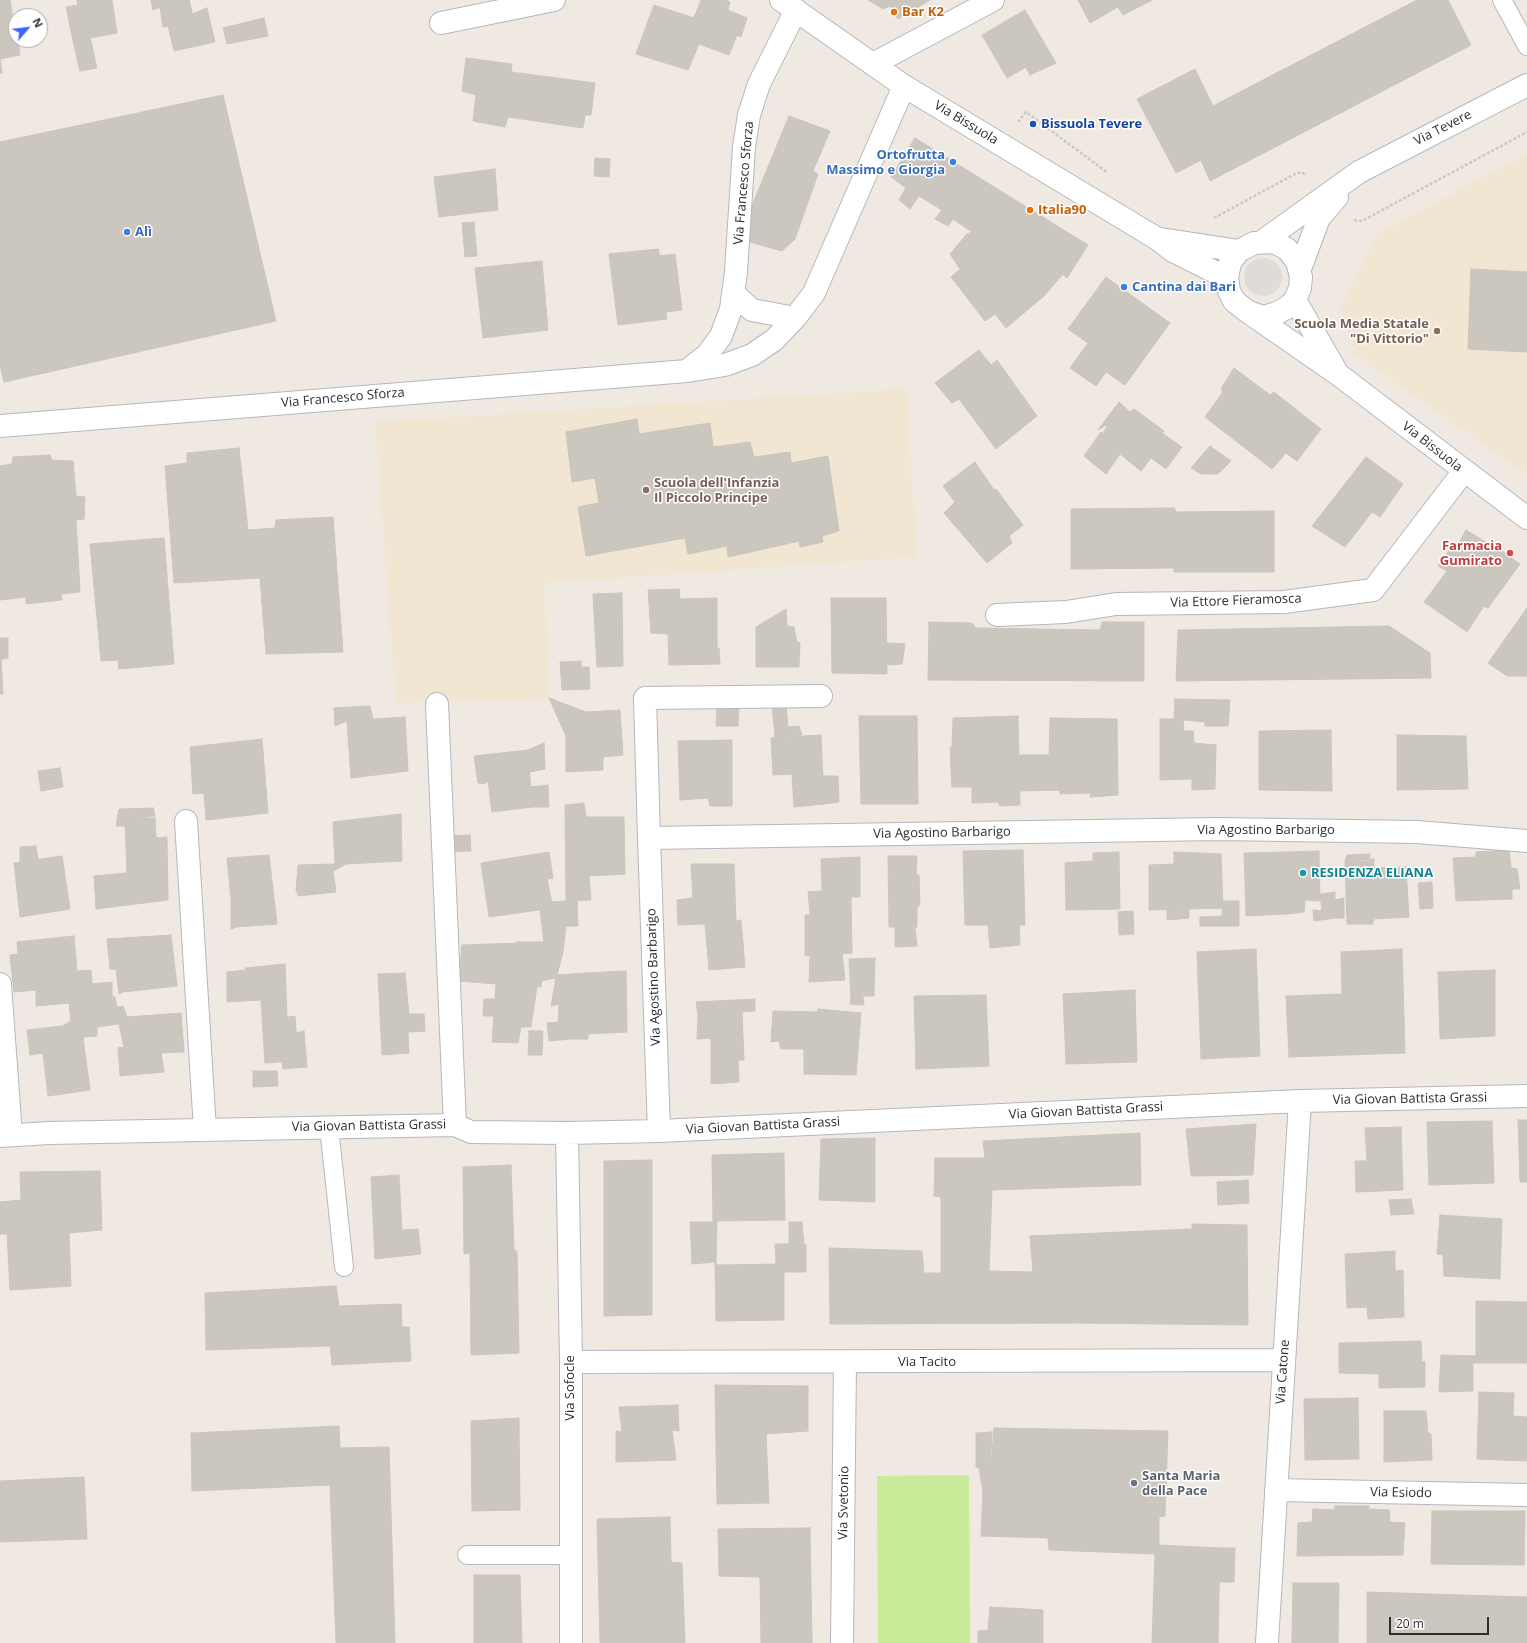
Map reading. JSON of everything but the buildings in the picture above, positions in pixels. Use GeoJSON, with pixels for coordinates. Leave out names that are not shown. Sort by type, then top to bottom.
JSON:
{"type":"FeatureCollection","features":[{"type":"Feature","properties":{"kind":"street"},"geometry":{"type":"LineString","coordinates":[[441,23],[554,0]]}},
{"type":"Feature","properties":{"kind":"street"},"geometry":{"type":"LineString","coordinates":[[873,64],[993,0]]}},
{"type":"Feature","properties":{"kind":"street","name":"Via Bissuola"},"geometry":{"type":"LineString","coordinates":[[789,5],[904,86],[1156,238],[1173,252],[1227,278],[1234,301],[1339,375],[1527,518]]}},
{"type":"Feature","properties":{"kind":"street","name":"Via Francesco Sforza"},"geometry":{"type":"LineString","coordinates":[[687,371],[707,355],[721,336],[731,309],[736,272],[744,148],[749,115],[789,5]]}},
{"type":"Feature","properties":{"kind":"street","name":"Via Tevere"},"geometry":{"type":"LineString","coordinates":[[1263,241],[1330,198],[1359,172],[1527,85]]}},
{"type":"Feature","properties":{"kind":"street","name":"Via Francesco Sforza"},"geometry":{"type":"LineString","coordinates":[[0,426],[687,371],[725,365],[752,355],[774,340],[795,318],[814,292],[904,86]]}},
{"type":"Feature","properties":{"kind":"street","name":"Via Tevere"},"geometry":{"type":"LineString","coordinates":[[1300,269],[1319,218],[1330,198]]}},
{"type":"Feature","properties":{"kind":"street","name":"Via Bissuola"},"geometry":{"type":"LineString","coordinates":[[1156,238],[1239,251]]}},
{"type":"Feature","properties":{"kind":"street"},"geometry":{"type":"LineString","coordinates":[[1227,278],[1230,263],[1239,251],[1254,243],[1263,241],[1274,242],[1287,249],[1297,261],[1300,269],[1300,288],[1295,300]]}},
{"type":"Feature","properties":{"kind":"street"},"geometry":{"type":"LineString","coordinates":[[733,293],[752,310],[795,318]]}},
{"type":"Feature","properties":{"kind":"street","name":"Via Bissuola"},"geometry":{"type":"LineString","coordinates":[[1249,312],[1263,317],[1277,313],[1288,307],[1295,300],[1339,375]]}},
{"type":"Feature","properties":{"kind":"street","name":"Via Ettore Fieramosca"},"geometry":{"type":"LineString","coordinates":[[997,615],[1066,612],[1116,604],[1284,602],[1373,590],[1450,492],[1464,471]]}},
{"type":"Feature","properties":{"kind":"street"},"geometry":{"type":"LineString","coordinates":[[650,838],[645,698],[821,696]]}},
{"type":"Feature","properties":{"kind":"street"},"geometry":{"type":"LineString","coordinates":[[437,704],[455,1125]]}},
{"type":"Feature","properties":{"kind":"street"},"geometry":{"type":"LineString","coordinates":[[186,821],[205,1130]]}},
{"type":"Feature","properties":{"kind":"street","name":"Via Agostino Barbarigo"},"geometry":{"type":"LineString","coordinates":[[659,1131],[650,838],[1218,830],[1417,832],[1527,841]]}},
{"type":"Feature","properties":{"kind":"street"},"geometry":{"type":"LineString","coordinates":[[0,984],[6,1136]]}},
{"type":"Feature","properties":{"kind":"street","name":"Via Giovan Battista Grassi"},"geometry":{"type":"LineString","coordinates":[[6,1136],[455,1125],[471,1132],[567,1133],[659,1131],[1300,1101],[1527,1096]]}},
{"type":"Feature","properties":{"kind":"street","name":"Via Catone"},"geometry":{"type":"LineString","coordinates":[[1267,1643],[1300,1101]]}},
{"type":"Feature","properties":{"kind":"street","name":"Via Sofocle"},"geometry":{"type":"LineString","coordinates":[[567,1133],[572,1643]]}},
{"type":"Feature","properties":{"kind":"street","name":"Via Tacito"},"geometry":{"type":"LineString","coordinates":[[570,1362],[1284,1360]]}},
{"type":"Feature","properties":{"kind":"street","name":"Via Svetonio"},"geometry":{"type":"LineString","coordinates":[[842,1643],[845,1362]]}},
{"type":"Feature","properties":{"kind":"street","name":"Via Esiodo"},"geometry":{"type":"LineString","coordinates":[[1276,1490],[1527,1495]]}},
{"type":"Feature","properties":{"kind":"lane"},"geometry":{"type":"LineString","coordinates":[[1502,0],[1527,46]]}},
{"type":"Feature","properties":{"kind":"lane"},"geometry":{"type":"LineString","coordinates":[[329,1127],[344,1267]]}},
{"type":"Feature","properties":{"kind":"lane"},"geometry":{"type":"LineString","coordinates":[[467,1555],[571,1555]]}},
{"type":"Feature","properties":{"kind":"path"},"geometry":{"type":"LineString","coordinates":[[1015,126],[1026,112],[1112,176]]}},
{"type":"Feature","properties":{"kind":"path"},"geometry":{"type":"LineString","coordinates":[[1208,220],[1295,174],[1302,172],[1352,219],[1357,222],[1362,221],[1527,132]]}},
{"type":"Feature","properties":{"kind":"shaded area","name":"Scuola Media Statale \"Di Vittorio\""},"geometry":{"type":"Polygon","coordinates":[[[1527,155],[1527,475],[1355,354],[1341,308],[1379,232],[1527,155]]]}},
{"type":"Feature","properties":{"kind":"shaded area"},"geometry":{"type":"Polygon","coordinates":[[[1263,258],[1276,264],[1282,277],[1276,290],[1263,296],[1250,290],[1244,277],[1250,264],[1263,258]]]}},
{"type":"Feature","properties":{"kind":"shaded area","name":"Scuola dell'Infanzia Il Piccolo Principe"},"geometry":{"type":"Polygon","coordinates":[[[906,389],[917,557],[544,583],[549,698],[396,703],[375,422],[906,389]]]}},
{"type":"Feature","properties":{"kind":"green space"},"geometry":{"type":"Polygon","coordinates":[[[969,1475],[970,1643],[878,1643],[877,1476],[969,1475]]]}},
{"type":"Feature","properties":{"kind":"place","name":"Bar K2"},"geometry":{"type":"Point","coordinates":[894,12]}},
{"type":"Feature","properties":{"kind":"place","name":"Bissuola Tevere"},"geometry":{"type":"Point","coordinates":[1033,124]}},
{"type":"Feature","properties":{"kind":"place","name":"Ortofrutta Massimo e Giorgia"},"geometry":{"type":"Point","coordinates":[953,162]}},
{"type":"Feature","properties":{"kind":"place","name":"Italia90"},"geometry":{"type":"Point","coordinates":[1030,210]}},
{"type":"Feature","properties":{"kind":"place","name":"Alì"},"geometry":{"type":"Point","coordinates":[127,232]}},
{"type":"Feature","properties":{"kind":"place","name":"Cantina dai Bari"},"geometry":{"type":"Point","coordinates":[1124,287]}},
{"type":"Feature","properties":{"kind":"place","name":"Scuola Media Statale \"Di Vittorio\""},"geometry":{"type":"Point","coordinates":[1437,331]}},
{"type":"Feature","properties":{"kind":"place","name":"Scuola dell'Infanzia Il Piccolo Principe"},"geometry":{"type":"Point","coordinates":[646,490]}},
{"type":"Feature","properties":{"kind":"place","name":"Farmacia Gumirato"},"geometry":{"type":"Point","coordinates":[1510,553]}},
{"type":"Feature","properties":{"kind":"place","name":"RESIDENZA ELIANA"},"geometry":{"type":"Point","coordinates":[1303,873]}},
{"type":"Feature","properties":{"kind":"place","name":"Santa Maria della Pace"},"geometry":{"type":"Point","coordinates":[1134,1483]}}]}
